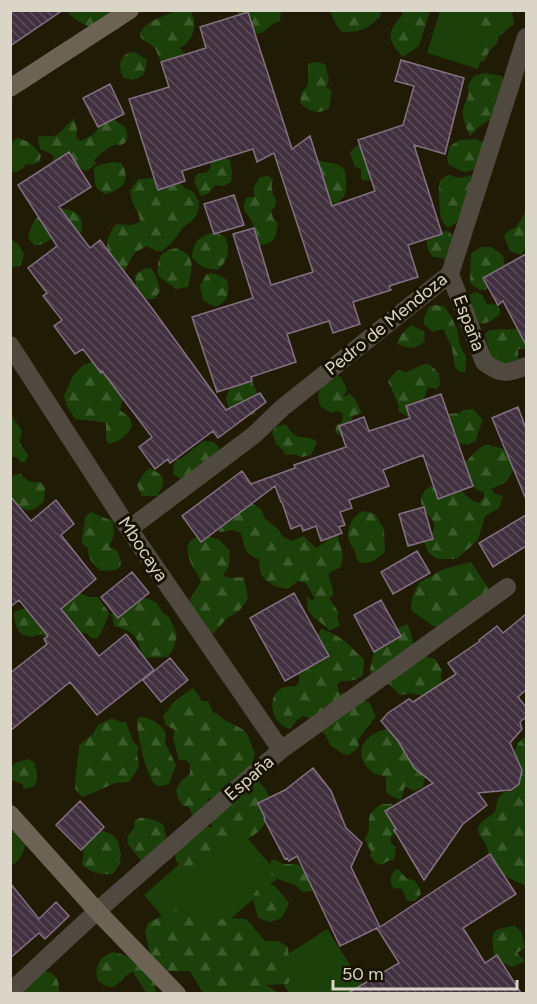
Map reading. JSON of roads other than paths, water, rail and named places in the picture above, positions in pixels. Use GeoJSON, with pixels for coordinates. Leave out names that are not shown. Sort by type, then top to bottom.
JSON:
{"type":"FeatureCollection","features":[{"type":"Feature","properties":{"kind":"main road"},"geometry":{"type":"LineString","coordinates":[[10,88],[130,10]]}},
{"type":"Feature","properties":{"kind":"main road"},"geometry":{"type":"LineString","coordinates":[[10,814],[97,910],[177,993]]}},
{"type":"Feature","properties":{"kind":"street","name":"Pedro de Mendoza"},"geometry":{"type":"LineString","coordinates":[[129,529],[254,435],[282,408],[450,274],[526,37]]}},
{"type":"Feature","properties":{"kind":"street","name":"España"},"geometry":{"type":"LineString","coordinates":[[450,274],[484,362],[501,372],[512,372],[526,366]]}},
{"type":"Feature","properties":{"kind":"street","name":"Mbocaya"},"geometry":{"type":"LineString","coordinates":[[10,345],[129,529],[281,750]]}},
{"type":"Feature","properties":{"kind":"street","name":"España"},"geometry":{"type":"LineString","coordinates":[[10,992],[97,910],[281,750],[507,587]]}}]}
